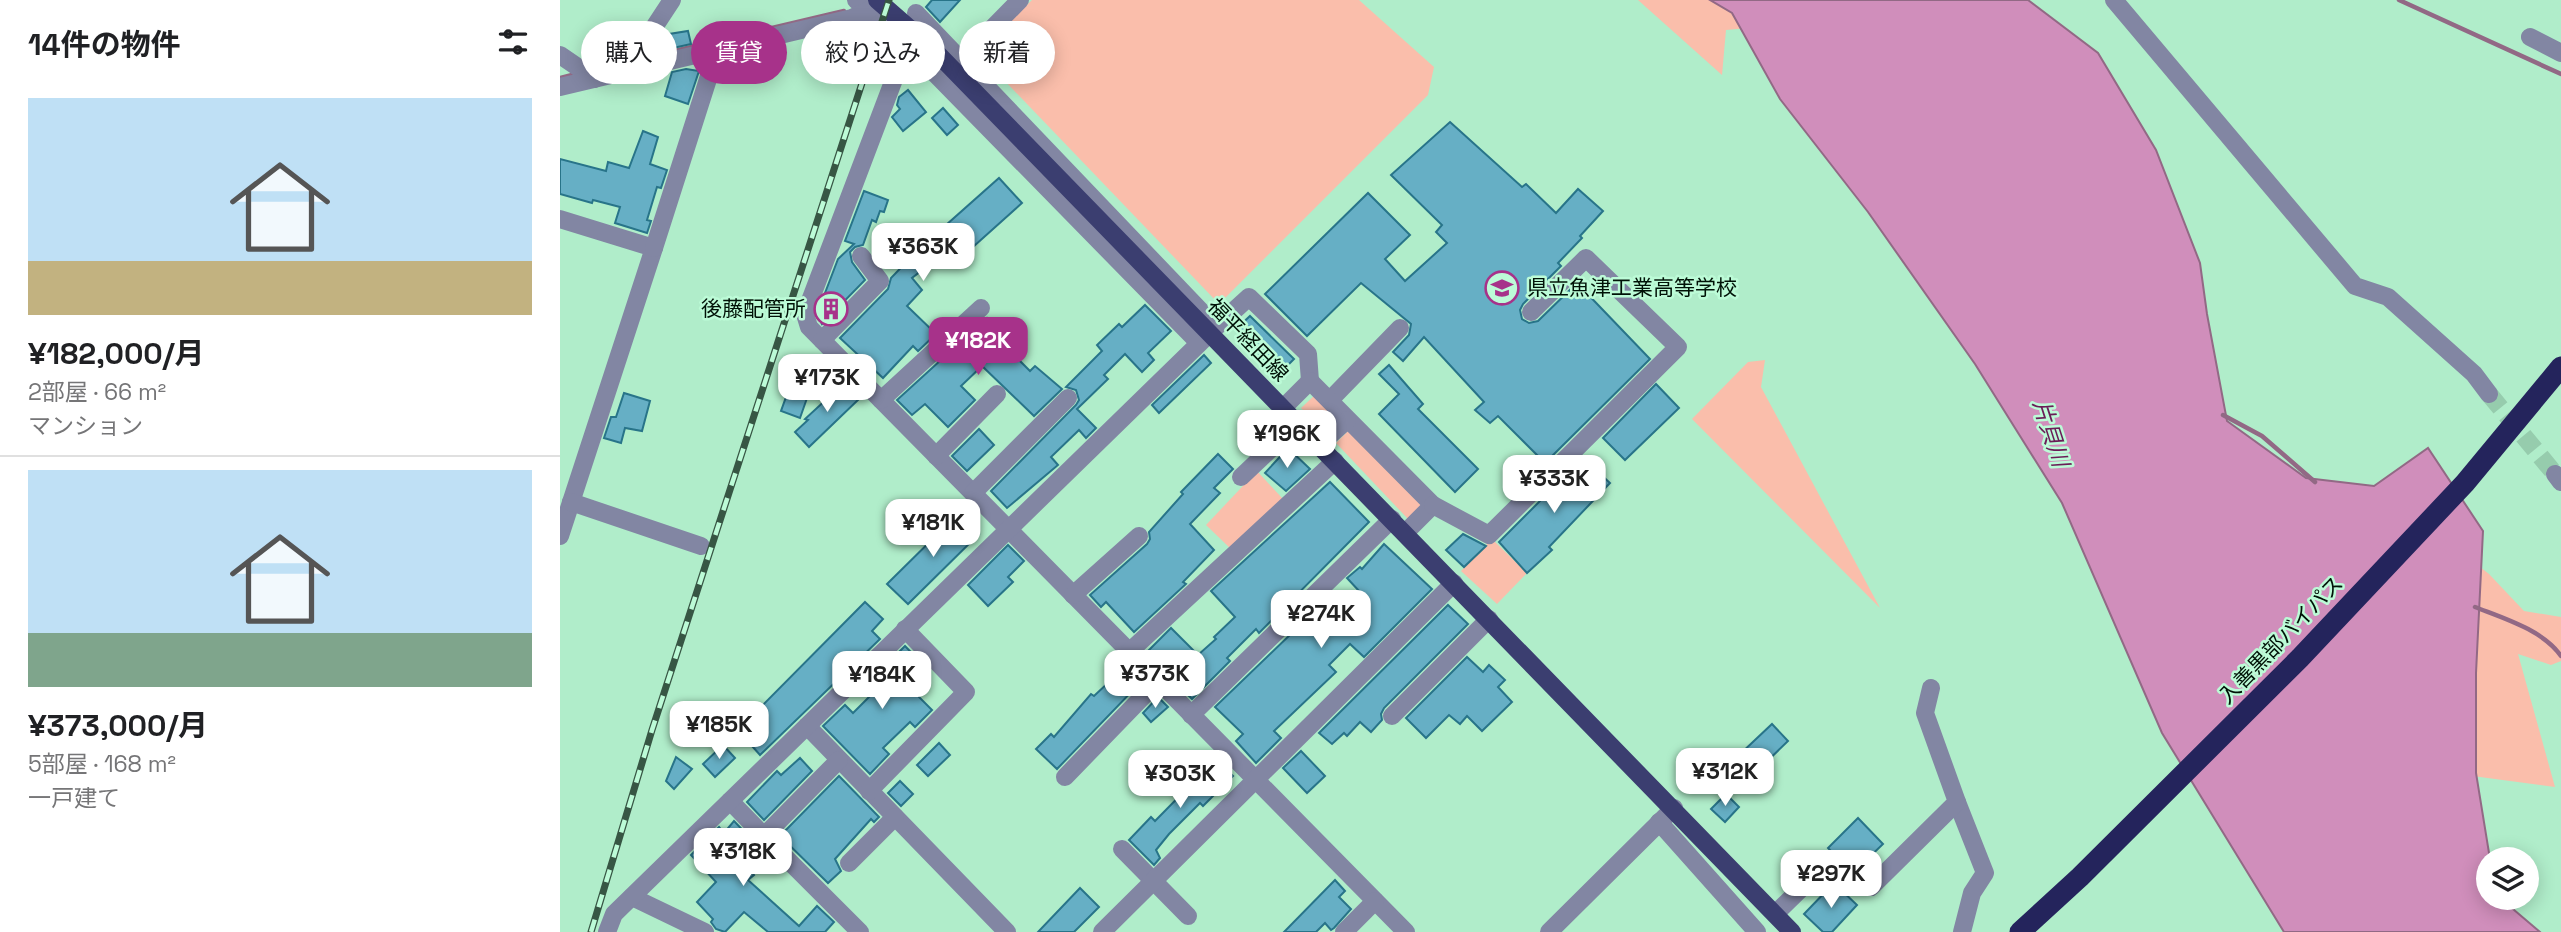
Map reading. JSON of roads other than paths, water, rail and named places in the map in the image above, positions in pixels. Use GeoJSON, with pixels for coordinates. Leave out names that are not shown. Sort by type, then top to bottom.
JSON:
{"type":"FeatureCollection","features":[{"type":"Feature","properties":{"kind":"highway","name":"入善黒部バイパス"},"geometry":{"type":"LineString","coordinates":[[2020,932],[2080,877],[2300,658],[2465,483],[2561,368]]}},
{"type":"Feature","properties":{"kind":"main road","name":"福平経田線"},"geometry":{"type":"LineString","coordinates":[[867,3],[932,48],[1793,932]]}},
{"type":"Feature","properties":{"kind":"main road","name":"福平経田線"},"geometry":{"type":"LineString","coordinates":[[1700,836],[1742,891],[1782,932]]}},
{"type":"Feature","properties":{"kind":"street"},"geometry":{"type":"LineString","coordinates":[[658,21],[672,0]]}},
{"type":"Feature","properties":{"kind":"street"},"geometry":{"type":"LineString","coordinates":[[1000,21],[1020,0]]}},
{"type":"Feature","properties":{"kind":"street"},"geometry":{"type":"LineString","coordinates":[[2114,0],[2356,286],[2388,297],[2474,374],[2489,394]]}},
{"type":"Feature","properties":{"kind":"street"},"geometry":{"type":"LineString","coordinates":[[787,34],[852,18],[867,3],[884,21]]}},
{"type":"Feature","properties":{"kind":"street"},"geometry":{"type":"LineString","coordinates":[[916,13],[959,59]]}},
{"type":"Feature","properties":{"kind":"street"},"geometry":{"type":"LineString","coordinates":[[2530,37],[2561,53]]}},
{"type":"Feature","properties":{"kind":"street"},"geometry":{"type":"LineString","coordinates":[[560,55],[581,69]]}},
{"type":"Feature","properties":{"kind":"street"},"geometry":{"type":"LineString","coordinates":[[945,81],[1208,334]]}},
{"type":"Feature","properties":{"kind":"street"},"geometry":{"type":"LineString","coordinates":[[560,87],[581,82]]}},
{"type":"Feature","properties":{"kind":"street"},"geometry":{"type":"LineString","coordinates":[[560,536],[706,84]]}},
{"type":"Feature","properties":{"kind":"street"},"geometry":{"type":"LineString","coordinates":[[892,84],[805,314],[809,327],[1406,932]]}},
{"type":"Feature","properties":{"kind":"street"},"geometry":{"type":"LineString","coordinates":[[982,84],[1208,334]]}},
{"type":"Feature","properties":{"kind":"street"},"geometry":{"type":"LineString","coordinates":[[560,219],[654,248]]}},
{"type":"Feature","properties":{"kind":"street"},"geometry":{"type":"LineString","coordinates":[[822,340],[880,281],[861,256]]}},
{"type":"Feature","properties":{"kind":"street"},"geometry":{"type":"LineString","coordinates":[[607,932],[614,914],[1007,528],[1249,297],[1308,354],[1310,381],[1433,505],[1489,535],[1678,347],[1586,258],[1531,312]]}},
{"type":"Feature","properties":{"kind":"street"},"geometry":{"type":"LineString","coordinates":[[881,400],[981,308]]}},
{"type":"Feature","properties":{"kind":"street"},"geometry":{"type":"LineString","coordinates":[[1330,400],[1400,328]]}},
{"type":"Feature","properties":{"kind":"street"},"geometry":{"type":"LineString","coordinates":[[1283,408],[1310,381]]}},
{"type":"Feature","properties":{"kind":"street"},"geometry":{"type":"LineString","coordinates":[[936,456],[997,394]]}},
{"type":"Feature","properties":{"kind":"street"},"geometry":{"type":"LineString","coordinates":[[973,493],[1068,398]]}},
{"type":"Feature","properties":{"kind":"street"},"geometry":{"type":"LineString","coordinates":[[1319,445],[1348,420]]}},
{"type":"Feature","properties":{"kind":"street"},"geometry":{"type":"LineString","coordinates":[[1241,477],[1298,423]]}},
{"type":"Feature","properties":{"kind":"street"},"geometry":{"type":"LineString","coordinates":[[1129,652],[1335,461]]}},
{"type":"Feature","properties":{"kind":"street"},"geometry":{"type":"LineString","coordinates":[[571,502],[701,546]]}},
{"type":"Feature","properties":{"kind":"street"},"geometry":{"type":"LineString","coordinates":[[1405,533],[1433,505]]}},
{"type":"Feature","properties":{"kind":"street"},"geometry":{"type":"LineString","coordinates":[[1191,715],[1392,519]]}},
{"type":"Feature","properties":{"kind":"street"},"geometry":{"type":"LineString","coordinates":[[1073,595],[1139,536]]}},
{"type":"Feature","properties":{"kind":"street"},"geometry":{"type":"LineString","coordinates":[[1102,932],[1454,583]]}},
{"type":"Feature","properties":{"kind":"street"},"geometry":{"type":"LineString","coordinates":[[1392,716],[1489,619]]}},
{"type":"Feature","properties":{"kind":"street"},"geometry":{"type":"LineString","coordinates":[[869,791],[966,692],[905,629]]}},
{"type":"Feature","properties":{"kind":"street"},"geometry":{"type":"LineString","coordinates":[[1065,777],[1158,681]]}},
{"type":"Feature","properties":{"kind":"street"},"geometry":{"type":"LineString","coordinates":[[1931,688],[1925,713],[1985,873],[1972,893],[1962,932]]}},
{"type":"Feature","properties":{"kind":"street"},"geometry":{"type":"LineString","coordinates":[[807,726],[1007,932]]}},
{"type":"Feature","properties":{"kind":"street"},"geometry":{"type":"LineString","coordinates":[[764,836],[839,760]]}},
{"type":"Feature","properties":{"kind":"street"},"geometry":{"type":"LineString","coordinates":[[730,801],[860,932]]}},
{"type":"Feature","properties":{"kind":"street"},"geometry":{"type":"LineString","coordinates":[[1775,914],[1821,869],[1871,887],[1957,802]]}},
{"type":"Feature","properties":{"kind":"street"},"geometry":{"type":"LineString","coordinates":[[1549,932],[1674,808]]}},
{"type":"Feature","properties":{"kind":"street"},"geometry":{"type":"LineString","coordinates":[[849,863],[895,817]]}},
{"type":"Feature","properties":{"kind":"street"},"geometry":{"type":"LineString","coordinates":[[1659,822],[1757,932]]}},
{"type":"Feature","properties":{"kind":"street"},"geometry":{"type":"LineString","coordinates":[[1122,849],[1188,916]]}},
{"type":"Feature","properties":{"kind":"street"},"geometry":{"type":"LineString","coordinates":[[632,897],[705,932]]}},
{"type":"Feature","properties":{"kind":"street"},"geometry":{"type":"LineString","coordinates":[[1344,932],[1375,901]]}},
{"type":"Feature","properties":{"kind":"water","name":"片貝川"},"geometry":{"type":"Polygon","coordinates":[[[1710,0],[2028,0],[2098,53],[2156,150],[2200,263],[2227,421],[2306,478],[2374,486],[2428,448],[2483,531],[2476,673],[2476,773],[2488,847],[2476,847],[2476,910],[2514,910],[2540,932],[2284,932],[2162,733],[2062,503],[1975,364],[1868,212],[1780,99],[1732,13],[1710,0]]]}},
{"type":"Feature","properties":{"kind":"waterway"},"geometry":{"type":"LineString","coordinates":[[2399,0],[2561,74]]}},
{"type":"Feature","properties":{"kind":"waterway"},"geometry":{"type":"LineString","coordinates":[[677,51],[844,11]]}},
{"type":"Feature","properties":{"kind":"waterway"},"geometry":{"type":"LineString","coordinates":[[560,78],[572,75]]}},
{"type":"Feature","properties":{"kind":"waterway"},"geometry":{"type":"LineString","coordinates":[[2223,415],[2262,436],[2315,482]]}},
{"type":"Feature","properties":{"kind":"waterway"},"geometry":{"type":"LineString","coordinates":[[2475,607],[2533,632],[2561,656]]}},
{"type":"Feature","properties":{"kind":"tunnel"},"geometry":{"type":"LineString","coordinates":[[2489,394],[2555,474]]}},
{"type":"Feature","properties":{"kind":"railway"},"geometry":{"type":"LineString","coordinates":[[591,932],[652,730],[889,0]]}},
{"type":"Feature","properties":{"kind":"place","name":"県立魚津工業高等学校"},"geometry":{"type":"Point","coordinates":[1502,288]}},
{"type":"Feature","properties":{"kind":"place","name":"後藤配管所"},"geometry":{"type":"Point","coordinates":[831,309]}}]}
